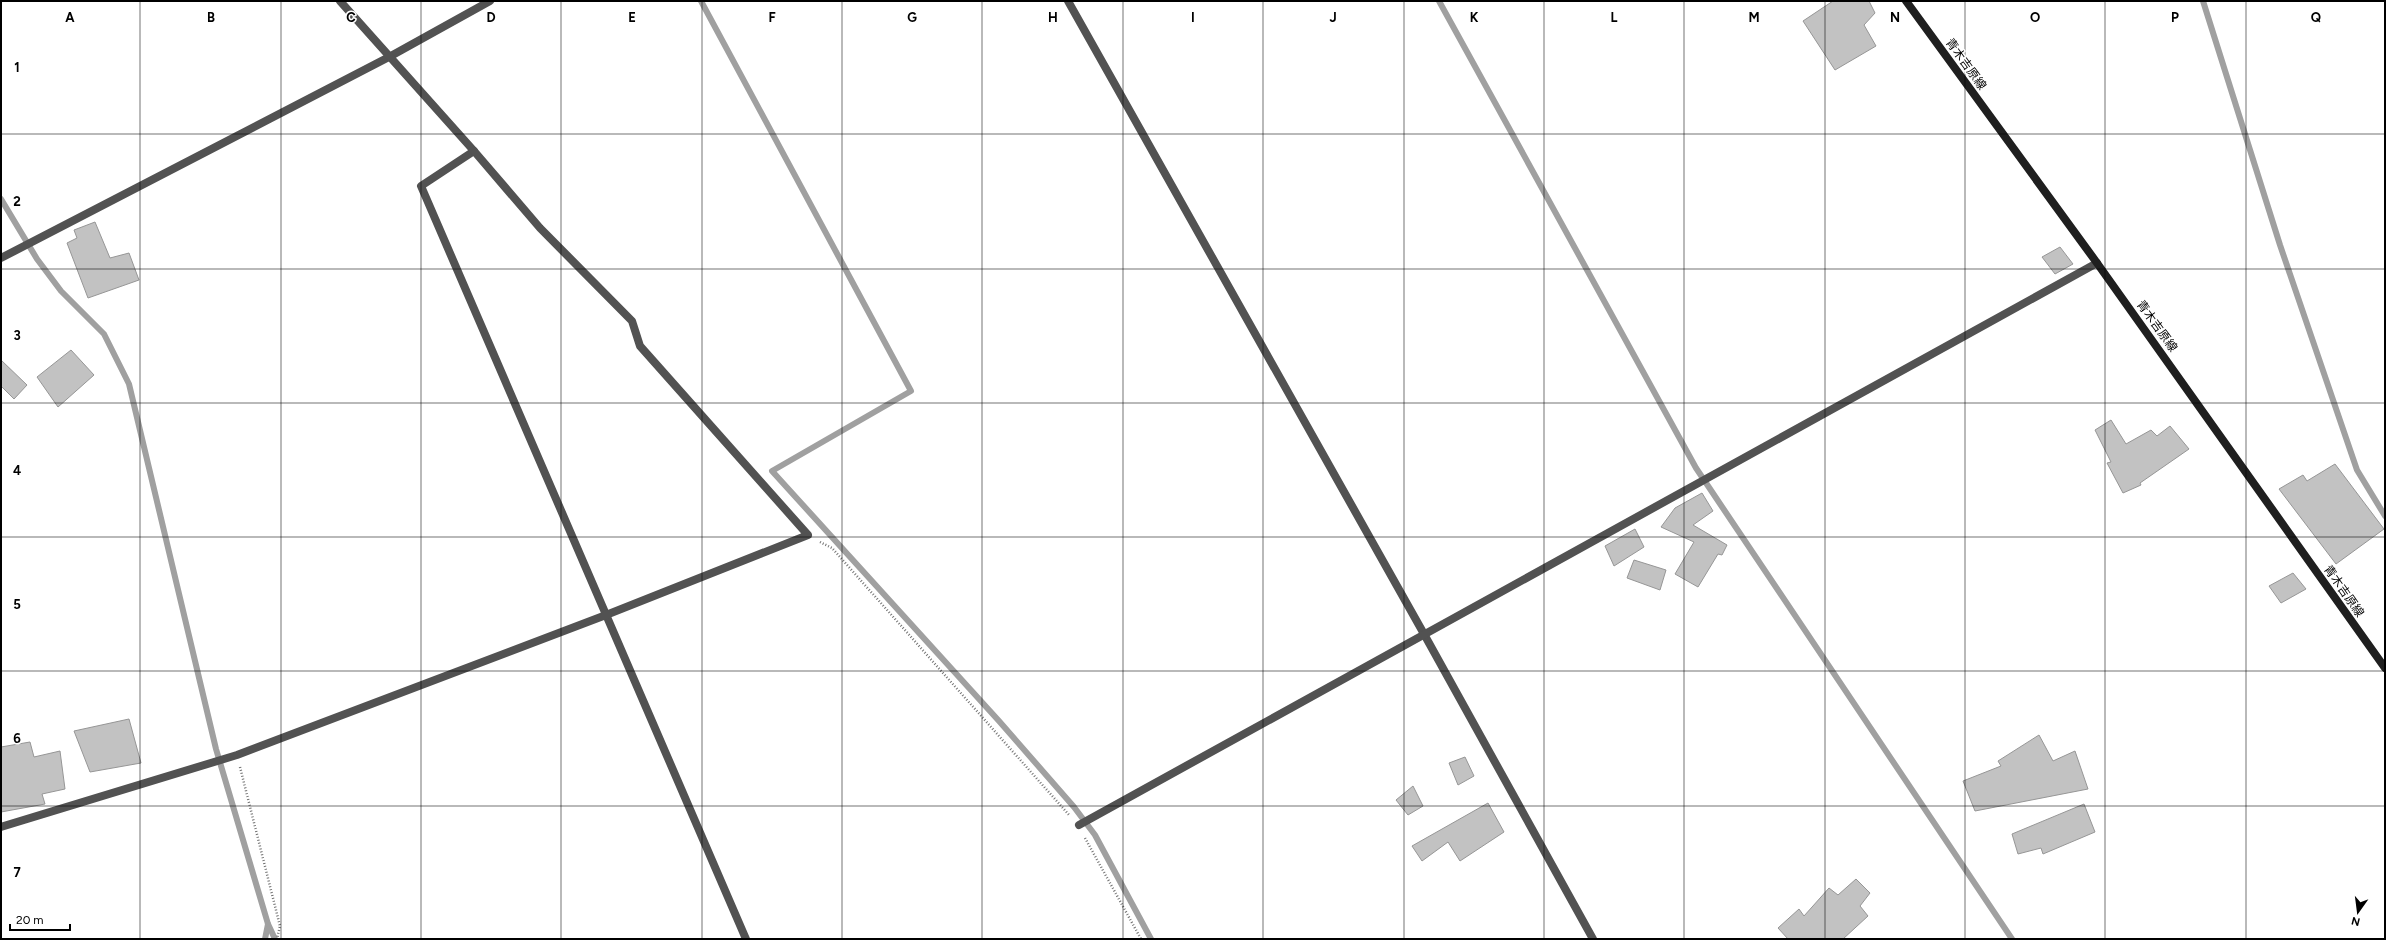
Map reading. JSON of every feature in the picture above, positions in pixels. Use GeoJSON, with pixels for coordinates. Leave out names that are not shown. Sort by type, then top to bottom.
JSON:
{"type":"FeatureCollection","features":[{"type":"Feature","properties":{"kind":"main road","name":"青木吉原線"},"geometry":{"type":"LineString","coordinates":[[1906,1],[2097,263],[2385,668]]}},
{"type":"Feature","properties":{"kind":"street"},"geometry":{"type":"LineString","coordinates":[[1,827],[237,755],[606,616],[808,535],[640,346],[632,321],[540,228],[474,151],[340,1]]}},
{"type":"Feature","properties":{"kind":"street"},"geometry":{"type":"LineString","coordinates":[[1,258],[389,57],[490,1]]}},
{"type":"Feature","properties":{"kind":"street"},"geometry":{"type":"LineString","coordinates":[[1068,1],[1424,634],[1593,939]]}},
{"type":"Feature","properties":{"kind":"street"},"geometry":{"type":"LineString","coordinates":[[474,151],[422,186],[746,939]]}},
{"type":"Feature","properties":{"kind":"street"},"geometry":{"type":"LineString","coordinates":[[1079,825],[2097,263]]}},
{"type":"Feature","properties":{"kind":"path"},"geometry":{"type":"LineString","coordinates":[[808,535],[832,548],[1079,825],[1141,939]]}},
{"type":"Feature","properties":{"kind":"path"},"geometry":{"type":"LineString","coordinates":[[237,755],[280,926],[277,939]]}},
{"type":"Feature","properties":{"kind":"building"},"geometry":{"type":"Polygon","coordinates":[[[1833,1],[1869,1],[1875,13],[1864,25],[1876,46],[1835,70],[1803,21],[1833,1]]]}},
{"type":"Feature","properties":{"kind":"building"},"geometry":{"type":"Polygon","coordinates":[[[95,222],[110,258],[129,253],[139,280],[88,298],[67,243],[77,238],[74,230],[95,222]]]}},
{"type":"Feature","properties":{"kind":"building"},"geometry":{"type":"Polygon","coordinates":[[[2060,247],[2073,264],[2055,274],[2042,257],[2060,247]]]}},
{"type":"Feature","properties":{"kind":"building"},"geometry":{"type":"Polygon","coordinates":[[[71,350],[94,375],[58,407],[37,377],[71,350]]]}},
{"type":"Feature","properties":{"kind":"building"},"geometry":{"type":"Polygon","coordinates":[[[1,360],[27,385],[14,399],[1,386],[1,360]]]}},
{"type":"Feature","properties":{"kind":"building"},"geometry":{"type":"Polygon","coordinates":[[[2111,420],[2126,444],[2151,430],[2157,436],[2170,426],[2189,449],[2140,483],[2141,485],[2123,493],[2107,463],[2111,462],[2095,430],[2111,420]]]}},
{"type":"Feature","properties":{"kind":"building"},"geometry":{"type":"Polygon","coordinates":[[[2335,464],[2384,529],[2336,564],[2279,489],[2303,475],[2307,481],[2335,464]]]}},
{"type":"Feature","properties":{"kind":"building"},"geometry":{"type":"Polygon","coordinates":[[[1702,493],[1713,511],[1693,525],[1727,545],[1722,555],[1718,554],[1698,587],[1675,574],[1694,542],[1661,527],[1675,508],[1702,493]]]}},
{"type":"Feature","properties":{"kind":"building"},"geometry":{"type":"Polygon","coordinates":[[[1635,529],[1644,547],[1614,566],[1605,546],[1635,529]]]}},
{"type":"Feature","properties":{"kind":"building"},"geometry":{"type":"Polygon","coordinates":[[[1634,560],[1666,570],[1660,590],[1627,578],[1634,560]]]}},
{"type":"Feature","properties":{"kind":"building"},"geometry":{"type":"Polygon","coordinates":[[[2293,573],[2306,589],[2281,603],[2269,586],[2293,573]]]}},
{"type":"Feature","properties":{"kind":"building"},"geometry":{"type":"Polygon","coordinates":[[[129,719],[141,763],[90,772],[74,731],[129,719]]]}},
{"type":"Feature","properties":{"kind":"building"},"geometry":{"type":"Polygon","coordinates":[[[2039,735],[2053,761],[2075,751],[2088,789],[1975,811],[1963,781],[2001,766],[1998,761],[2039,735]]]}},
{"type":"Feature","properties":{"kind":"building"},"geometry":{"type":"Polygon","coordinates":[[[30,742],[34,757],[60,751],[65,789],[42,794],[45,804],[1,812],[1,747],[30,742]]]}},
{"type":"Feature","properties":{"kind":"building"},"geometry":{"type":"Polygon","coordinates":[[[1465,757],[1474,776],[1458,785],[1449,763],[1465,757]]]}},
{"type":"Feature","properties":{"kind":"building"},"geometry":{"type":"Polygon","coordinates":[[[1413,786],[1423,806],[1408,815],[1396,800],[1413,786]]]}},
{"type":"Feature","properties":{"kind":"building"},"geometry":{"type":"Polygon","coordinates":[[[1488,803],[1504,832],[1460,861],[1448,842],[1422,861],[1412,846],[1488,803]]]}},
{"type":"Feature","properties":{"kind":"building"},"geometry":{"type":"Polygon","coordinates":[[[2084,804],[2095,832],[2043,854],[2041,848],[2018,854],[2012,834],[2084,804]]]}},
{"type":"Feature","properties":{"kind":"building"},"geometry":{"type":"Polygon","coordinates":[[[1856,879],[1870,893],[1860,906],[1868,916],[1843,939],[1788,939],[1778,928],[1799,909],[1804,916],[1829,888],[1838,895],[1856,879]]]}},
{"type":"Feature","properties":{"kind":"waterway"},"geometry":{"type":"LineString","coordinates":[[701,1],[911,391],[772,471],[999,721],[1074,807],[1095,835],[1151,939]]}},
{"type":"Feature","properties":{"kind":"waterway"},"geometry":{"type":"LineString","coordinates":[[1439,1],[1696,468],[2012,939]]}},
{"type":"Feature","properties":{"kind":"waterway"},"geometry":{"type":"LineString","coordinates":[[2203,1],[2280,245],[2357,470],[2385,516]]}},
{"type":"Feature","properties":{"kind":"waterway"},"geometry":{"type":"LineString","coordinates":[[1,199],[37,259],[61,291],[104,334],[129,384],[216,749],[268,924],[265,939]]}},
{"type":"Feature","properties":{"kind":"waterway"},"geometry":{"type":"LineString","coordinates":[[268,924],[275,939]]}}]}
